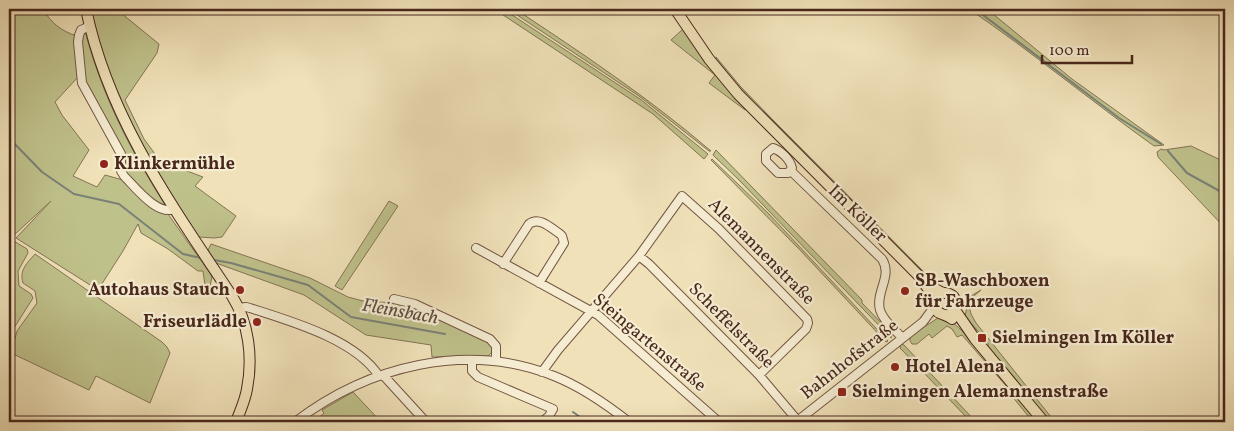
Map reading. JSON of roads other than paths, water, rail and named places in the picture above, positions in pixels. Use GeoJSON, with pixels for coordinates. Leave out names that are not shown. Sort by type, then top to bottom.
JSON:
{"type":"FeatureCollection","features":[{"type":"Feature","properties":{"kind":"main road"},"geometry":{"type":"LineString","coordinates":[[86,9],[110,90],[126,124],[148,166],[239,308],[248,339],[249,369],[247,388],[236,422]]}},
{"type":"Feature","properties":{"kind":"main road"},"geometry":{"type":"LineString","coordinates":[[675,9],[709,59],[738,94],[921,278],[942,306],[968,331],[1044,422]]}},
{"type":"Feature","properties":{"kind":"street"},"geometry":{"type":"LineString","coordinates":[[90,26],[82,30],[78,42],[82,83],[121,154],[121,171],[157,208],[166,211],[175,209]]}},
{"type":"Feature","properties":{"kind":"street","name":"Im Köller"},"geometry":{"type":"LineString","coordinates":[[790,171],[882,258],[886,272],[879,304],[880,311],[902,338]]}},
{"type":"Feature","properties":{"kind":"street","name":"Alemannenstraße"},"geometry":{"type":"LineString","coordinates":[[639,256],[682,196],[724,234],[808,323],[806,328],[759,375]]}},
{"type":"Feature","properties":{"kind":"street"},"geometry":{"type":"LineString","coordinates":[[503,264],[529,224],[532,221],[538,220],[560,234],[564,240],[563,246],[539,283]]}},
{"type":"Feature","properties":{"kind":"street","name":"Steingartenstraße"},"geometry":{"type":"LineString","coordinates":[[476,248],[592,311],[719,422]]}},
{"type":"Feature","properties":{"kind":"street"},"geometry":{"type":"LineString","coordinates":[[542,372],[558,350],[639,256]]}},
{"type":"Feature","properties":{"kind":"street","name":"Scheffelstraße"},"geometry":{"type":"LineString","coordinates":[[639,256],[759,375],[797,421]]}},
{"type":"Feature","properties":{"kind":"street"},"geometry":{"type":"LineString","coordinates":[[394,299],[414,304],[490,339],[496,346],[496,361]]}},
{"type":"Feature","properties":{"kind":"street"},"geometry":{"type":"LineString","coordinates":[[239,308],[246,306],[317,332],[358,354],[426,422]]}},
{"type":"Feature","properties":{"kind":"street","name":"Bahnhofstraße"},"geometry":{"type":"LineString","coordinates":[[797,421],[942,306]]}},
{"type":"Feature","properties":{"kind":"street"},"geometry":{"type":"LineString","coordinates":[[472,360],[472,371],[478,377],[553,409],[542,422]]}},
{"type":"Feature","properties":{"kind":"street"},"geometry":{"type":"LineString","coordinates":[[295,422],[344,390],[381,375],[426,364],[472,360],[496,361],[542,372],[583,390],[629,422]]}},
{"type":"Feature","properties":{"kind":"street"},"geometry":{"type":"LineString","coordinates":[[805,415],[811,422]]}},
{"type":"Feature","properties":{"kind":"waterway"},"geometry":{"type":"LineString","coordinates":[[975,9],[1119,118],[1161,144]]}},
{"type":"Feature","properties":{"kind":"waterway","name":"Fleinsbach"},"geometry":{"type":"LineString","coordinates":[[9,138],[42,172],[74,194],[119,204],[183,254],[201,258]]}},
{"type":"Feature","properties":{"kind":"waterway"},"geometry":{"type":"LineString","coordinates":[[1168,151],[1187,173],[1225,194]]}},
{"type":"Feature","properties":{"kind":"waterway","name":"Fleinsbach"},"geometry":{"type":"LineString","coordinates":[[214,260],[308,285],[351,317],[445,334]]}},
{"type":"Feature","properties":{"kind":"waterway","name":"Fleinsbach"},"geometry":{"type":"LineString","coordinates":[[573,412],[587,422]]}},
{"type":"Feature","properties":{"kind":"place","name":"Klinkermühle"},"geometry":{"type":"Point","coordinates":[104,164]}},
{"type":"Feature","properties":{"kind":"place","name":"Autohaus Stauch"},"geometry":{"type":"Point","coordinates":[240,290]}},
{"type":"Feature","properties":{"kind":"place","name":"SB-Waschboxen für Fahrzeuge"},"geometry":{"type":"Point","coordinates":[905,291]}},
{"type":"Feature","properties":{"kind":"place","name":"Friseurlädle"},"geometry":{"type":"Point","coordinates":[257,322]}},
{"type":"Feature","properties":{"kind":"place","name":"Sielmingen Im Köller"},"geometry":{"type":"Point","coordinates":[982,338]}},
{"type":"Feature","properties":{"kind":"place","name":"Hotel Alena"},"geometry":{"type":"Point","coordinates":[895,367]}},
{"type":"Feature","properties":{"kind":"place","name":"Sielmingen Alemannenstraße"},"geometry":{"type":"Point","coordinates":[842,392]}}]}
